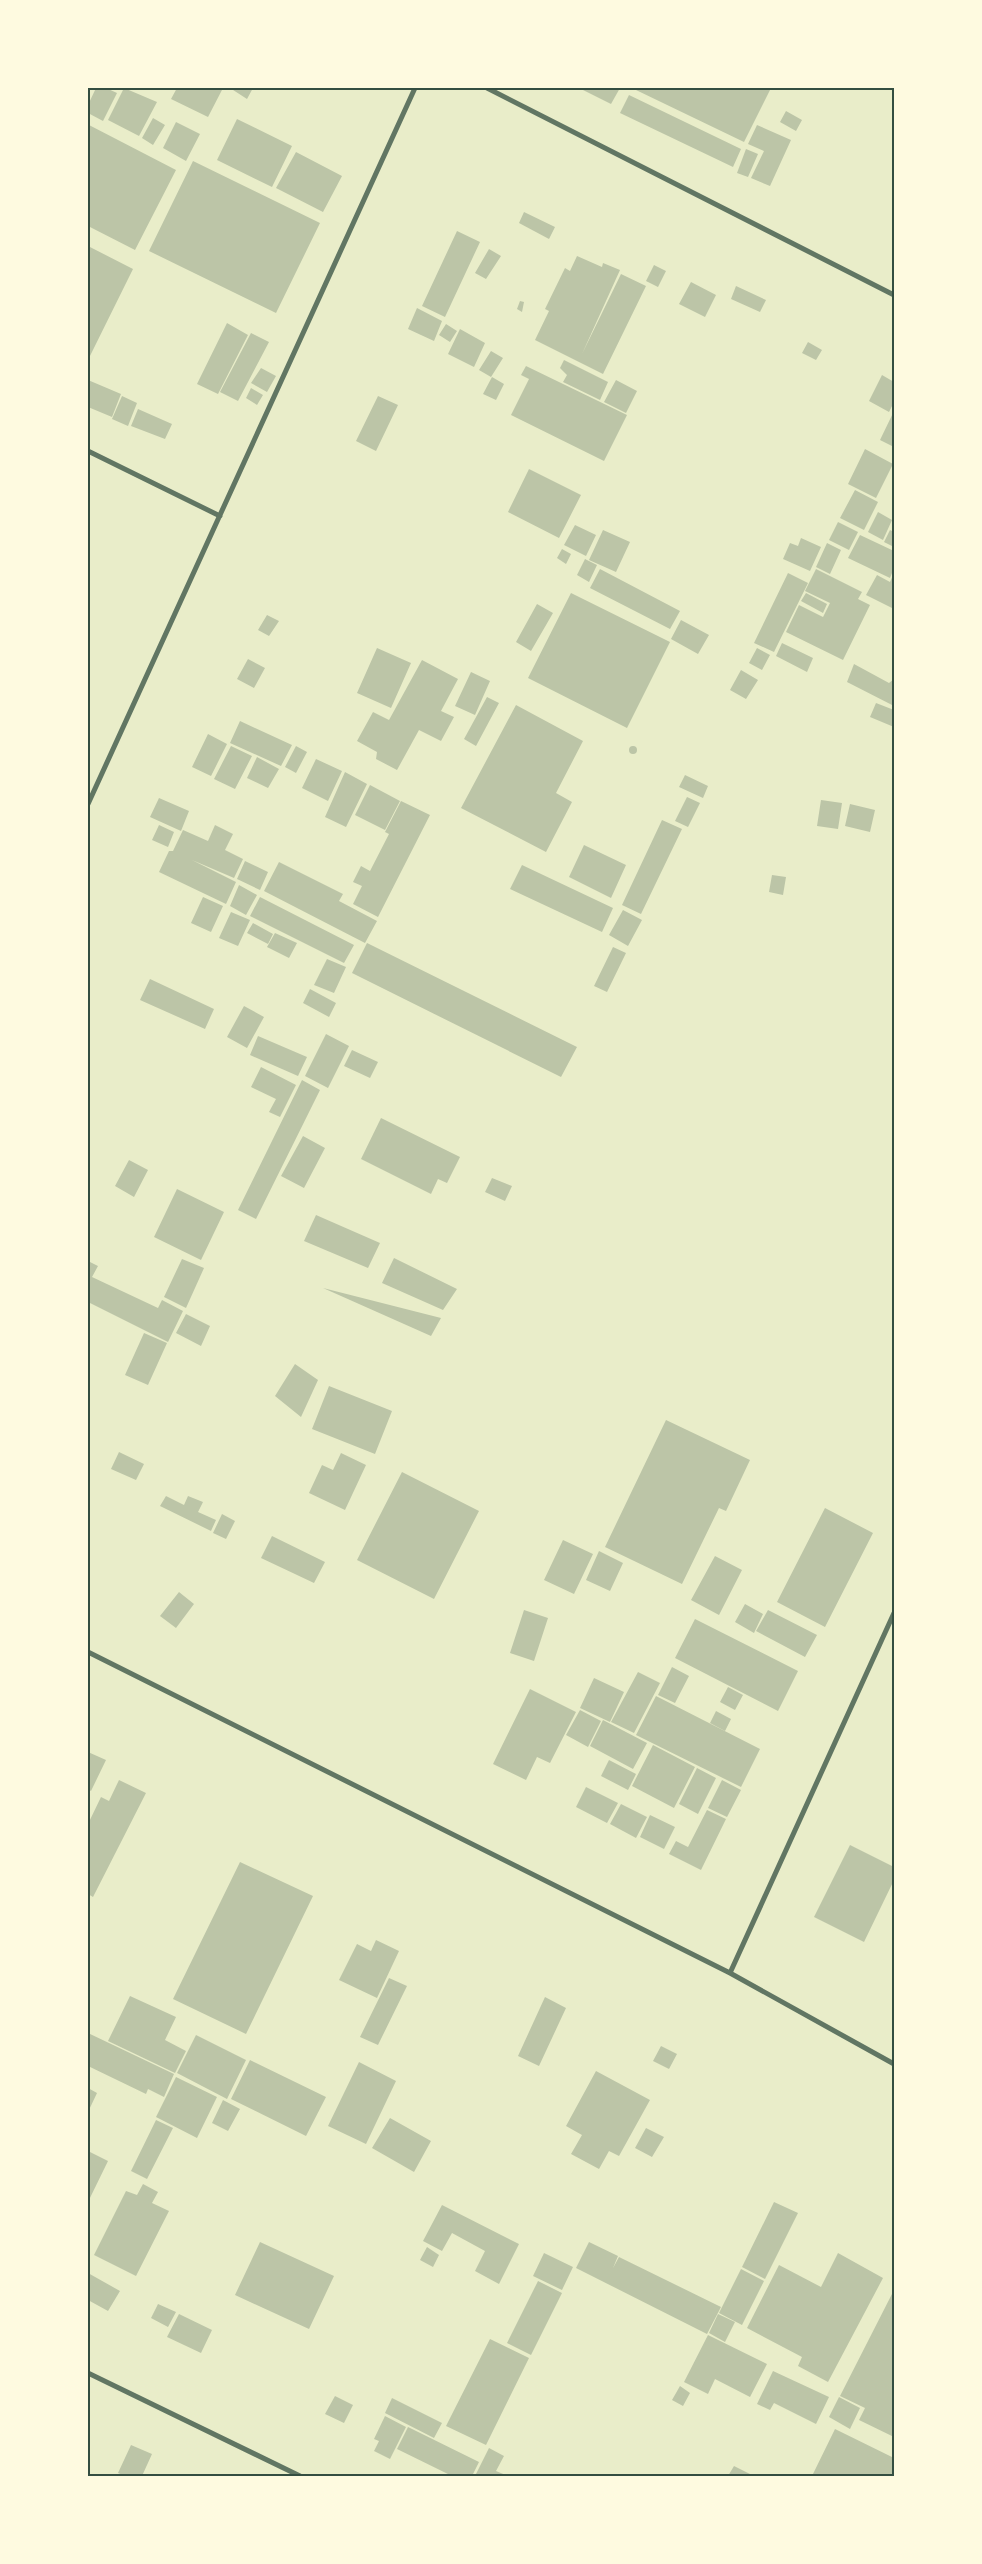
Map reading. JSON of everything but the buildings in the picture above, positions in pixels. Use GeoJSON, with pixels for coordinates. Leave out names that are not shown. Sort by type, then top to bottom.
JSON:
{"type":"FeatureCollection","features":[{"type":"Feature","properties":{"kind":"street"},"geometry":{"type":"LineString","coordinates":[[88,804],[415,88]]}},
{"type":"Feature","properties":{"kind":"street"},"geometry":{"type":"LineString","coordinates":[[487,88],[894,295]]}},
{"type":"Feature","properties":{"kind":"street"},"geometry":{"type":"LineString","coordinates":[[88,451],[220,516]]}},
{"type":"Feature","properties":{"kind":"street"},"geometry":{"type":"LineString","coordinates":[[730,1973],[894,1613]]}},
{"type":"Feature","properties":{"kind":"street"},"geometry":{"type":"LineString","coordinates":[[88,1652],[730,1973],[894,2064]]}},
{"type":"Feature","properties":{"kind":"street"},"geometry":{"type":"LineString","coordinates":[[88,2373],[300,2476]]}}]}
